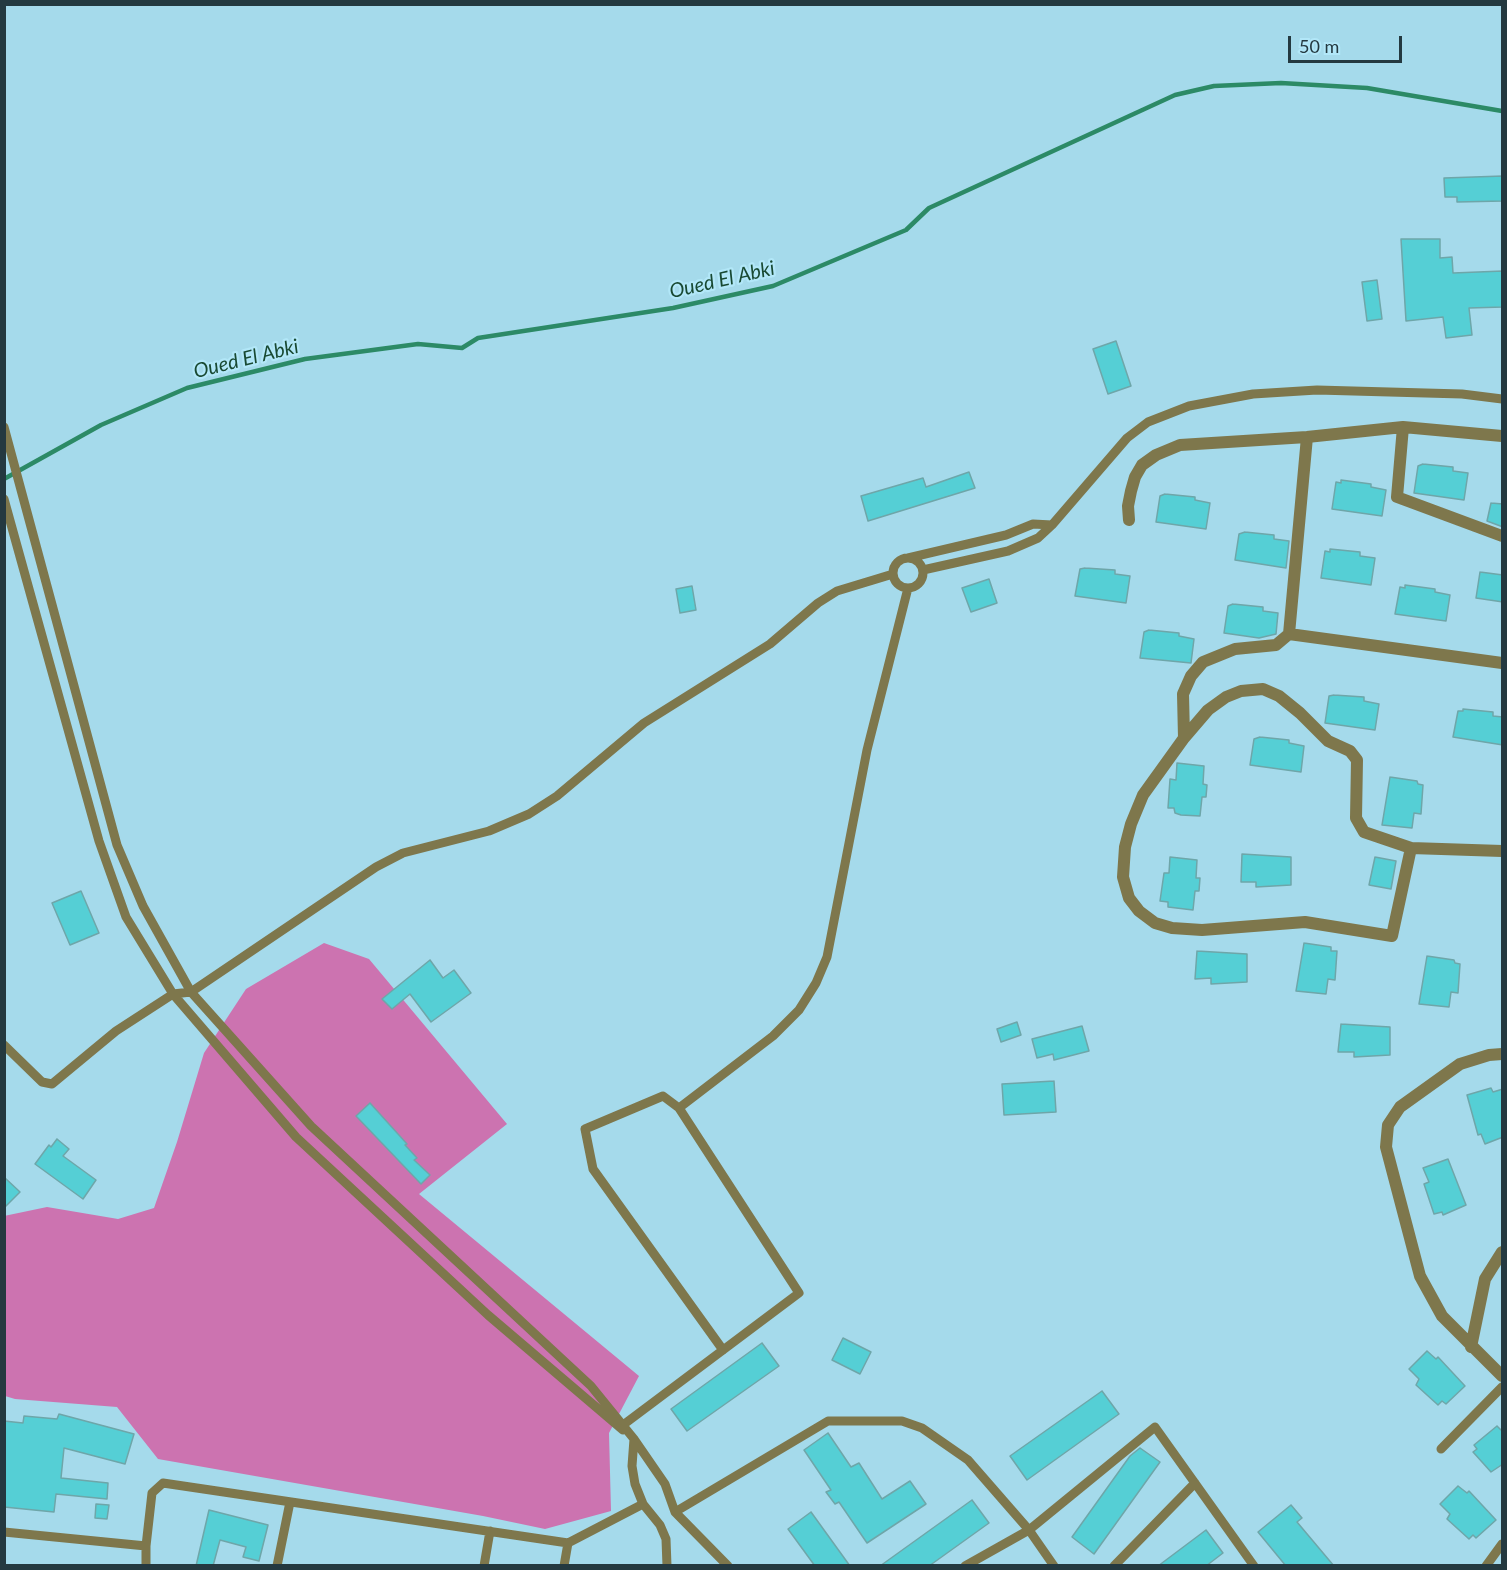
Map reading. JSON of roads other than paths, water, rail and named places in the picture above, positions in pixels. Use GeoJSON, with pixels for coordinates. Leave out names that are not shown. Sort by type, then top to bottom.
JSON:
{"type":"FeatureCollection","features":[{"type":"Feature","properties":{"kind":"street"},"geometry":{"type":"LineString","coordinates":[[1402,427],[1397,497],[1503,536]]}},
{"type":"Feature","properties":{"kind":"street"},"geometry":{"type":"LineString","coordinates":[[1129,520],[1128,506],[1135,477],[1142,465],[1156,454],[1180,446],[1307,437],[1402,427],[1503,436]]}},
{"type":"Feature","properties":{"kind":"street"},"geometry":{"type":"LineString","coordinates":[[1184,738],[1183,694],[1191,676],[1203,662],[1234,649],[1276,645],[1289,634],[1307,437]]}},
{"type":"Feature","properties":{"kind":"street"},"geometry":{"type":"LineString","coordinates":[[1289,634],[1503,663]]}},
{"type":"Feature","properties":{"kind":"street"},"geometry":{"type":"LineString","coordinates":[[1411,848],[1392,936],[1305,922],[1202,930],[1172,928],[1155,923],[1139,911],[1130,898],[1123,877],[1125,847],[1131,824],[1143,795],[1184,738],[1208,710],[1226,697],[1241,691],[1263,690],[1279,696],[1328,741],[1350,751],[1357,760],[1356,818],[1364,832],[1411,848],[1503,851]]}},
{"type":"Feature","properties":{"kind":"street"},"geometry":{"type":"LineString","coordinates":[[1503,1054],[1489,1055],[1460,1064],[1400,1107],[1388,1125],[1386,1147],[1420,1276],[1442,1316],[1503,1376]]}},
{"type":"Feature","properties":{"kind":"street"},"geometry":{"type":"LineString","coordinates":[[1471,1347],[1485,1279],[1503,1252]]}},
{"type":"Feature","properties":{"kind":"lane"},"geometry":{"type":"LineString","coordinates":[[923,570],[1008,551],[1038,538],[1052,525],[1126,438],[1148,422],[1189,406],[1253,394],[1317,390],[1462,394],[1503,399]]}},
{"type":"Feature","properties":{"kind":"lane"},"geometry":{"type":"LineString","coordinates":[[4,428],[117,845],[143,906],[191,992],[311,1126],[591,1386],[634,1439],[665,1484],[675,1512],[728,1566]]}},
{"type":"Feature","properties":{"kind":"lane"},"geometry":{"type":"LineString","coordinates":[[4,499],[99,841],[126,916],[173,994],[296,1137],[496,1323],[586,1402],[634,1439]]}},
{"type":"Feature","properties":{"kind":"lane"},"geometry":{"type":"LineString","coordinates":[[893,574],[898,561],[1006,534],[1033,524],[1052,525]]}},
{"type":"Feature","properties":{"kind":"lane"},"geometry":{"type":"LineString","coordinates":[[893,574],[898,583],[908,588],[918,584],[923,570],[918,561],[908,558]]}},
{"type":"Feature","properties":{"kind":"lane"},"geometry":{"type":"LineString","coordinates":[[4,1045],[42,1082],[52,1084],[116,1031],[173,994],[191,992],[376,867],[403,853],[489,831],[529,814],[557,796],[644,723],[770,644],[818,603],[837,591],[893,574]]}},
{"type":"Feature","properties":{"kind":"lane"},"geometry":{"type":"LineString","coordinates":[[679,1108],[773,1036],[799,1010],[816,983],[827,957],[867,750],[908,588]]}},
{"type":"Feature","properties":{"kind":"lane"},"geometry":{"type":"LineString","coordinates":[[623,1425],[723,1350],[799,1293],[679,1108],[663,1096],[585,1129],[593,1169],[723,1350]]}},
{"type":"Feature","properties":{"kind":"lane"},"geometry":{"type":"LineString","coordinates":[[1441,1449],[1503,1387]]}},
{"type":"Feature","properties":{"kind":"lane"},"geometry":{"type":"LineString","coordinates":[[675,1512],[828,1421],[902,1421],[922,1428],[968,1460],[1029,1530],[1054,1566]]}},
{"type":"Feature","properties":{"kind":"lane"},"geometry":{"type":"LineString","coordinates":[[965,1566],[1029,1530],[1155,1427],[1254,1566]]}},
{"type":"Feature","properties":{"kind":"lane"},"geometry":{"type":"LineString","coordinates":[[634,1439],[632,1466],[643,1504],[660,1525],[666,1539],[667,1566]]}},
{"type":"Feature","properties":{"kind":"lane"},"geometry":{"type":"LineString","coordinates":[[146,1566],[152,1493],[163,1483],[568,1543],[643,1504]]}},
{"type":"Feature","properties":{"kind":"lane"},"geometry":{"type":"LineString","coordinates":[[1114,1566],[1195,1484]]}},
{"type":"Feature","properties":{"kind":"lane"},"geometry":{"type":"LineString","coordinates":[[277,1566],[290,1502]]}},
{"type":"Feature","properties":{"kind":"lane"},"geometry":{"type":"LineString","coordinates":[[484,1566],[490,1531]]}},
{"type":"Feature","properties":{"kind":"lane"},"geometry":{"type":"LineString","coordinates":[[4,1532],[146,1546]]}},
{"type":"Feature","properties":{"kind":"lane"},"geometry":{"type":"LineString","coordinates":[[564,1566],[568,1543]]}},
{"type":"Feature","properties":{"kind":"lane"},"geometry":{"type":"LineString","coordinates":[[1486,1566],[1503,1544]]}},
{"type":"Feature","properties":{"kind":"waterway","name":"Oued El Abki"},"geometry":{"type":"LineString","coordinates":[[4,479],[101,425],[187,388],[305,359],[418,344],[462,348],[478,338],[673,308],[773,286],[906,230],[929,208],[1175,95],[1214,86],[1281,83],[1367,88],[1502,111]]}}]}
